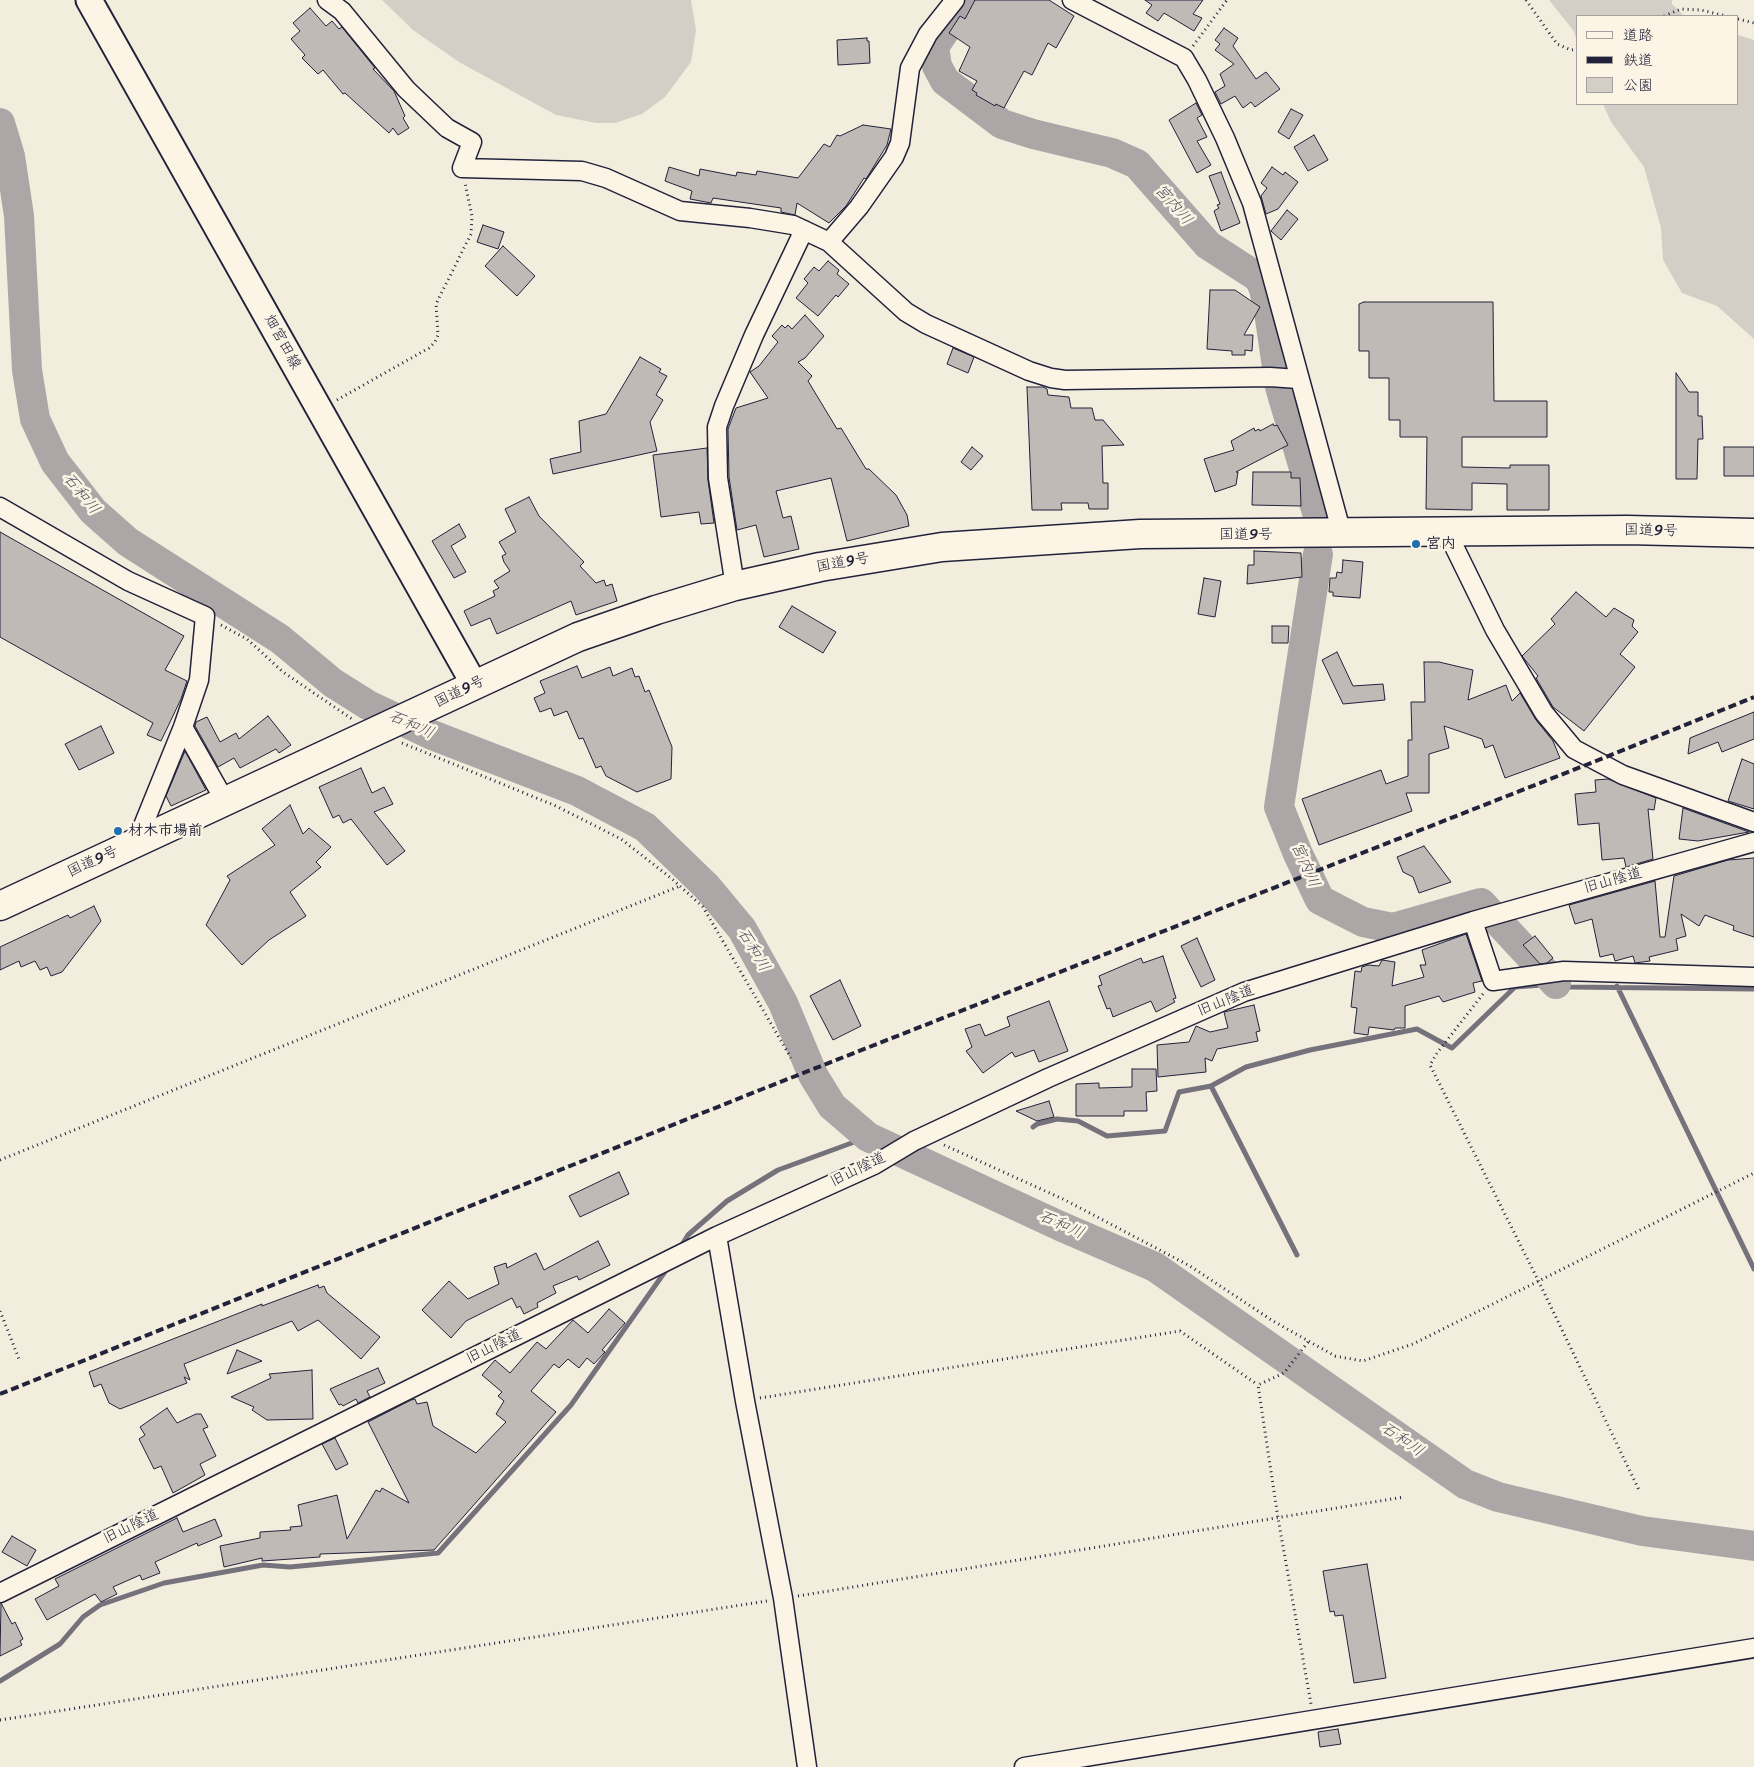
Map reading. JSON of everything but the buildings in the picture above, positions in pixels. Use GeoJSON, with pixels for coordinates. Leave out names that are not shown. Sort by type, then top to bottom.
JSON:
{"type":"FeatureCollection","features":[{"type":"Feature","properties":{"kind":"highway","name":"国道9号"},"geometry":{"type":"LineString","coordinates":[[0,906],[578,637],[656,610],[735,586],[820,567],[942,547],[1140,534],[1342,534],[1628,530],[1754,533]]}},
{"type":"Feature","properties":{"kind":"main road","name":"畑宮田線"},"geometry":{"type":"LineString","coordinates":[[90,0],[474,684]]}},
{"type":"Feature","properties":{"kind":"street"},"geometry":{"type":"LineString","coordinates":[[327,0],[342,11],[406,89],[447,128],[472,142],[462,168],[582,171],[606,178],[680,211],[750,218],[793,225],[829,242],[906,312],[926,324],[1041,376],[1065,380],[1270,377],[1298,380]]}},
{"type":"Feature","properties":{"kind":"street"},"geometry":{"type":"LineString","coordinates":[[829,242],[859,207],[894,157],[900,143],[910,68],[928,34],[955,0]]}},
{"type":"Feature","properties":{"kind":"street"},"geometry":{"type":"LineString","coordinates":[[1072,0],[1184,58],[1225,138],[1252,203],[1298,380],[1342,534]]}},
{"type":"Feature","properties":{"kind":"street"},"geometry":{"type":"LineString","coordinates":[[735,586],[718,478],[717,427],[754,335],[804,230]]}},
{"type":"Feature","properties":{"kind":"street"},"geometry":{"type":"LineString","coordinates":[[0,507],[128,581],[205,616],[199,680],[183,727],[136,842]]}},
{"type":"Feature","properties":{"kind":"street"},"geometry":{"type":"LineString","coordinates":[[1447,532],[1495,630],[1544,713],[1574,749],[1623,775],[1754,822]]}},
{"type":"Feature","properties":{"kind":"street"},"geometry":{"type":"LineString","coordinates":[[183,727],[225,801]]}},
{"type":"Feature","properties":{"kind":"street","name":"旧山陰道"},"geometry":{"type":"LineString","coordinates":[[0,1593],[717,1236],[874,1164],[920,1139],[1048,1078],[1244,992],[1473,921],[1754,842]]}},
{"type":"Feature","properties":{"kind":"street"},"geometry":{"type":"LineString","coordinates":[[1473,921],[1493,981],[1564,971],[1754,977]]}},
{"type":"Feature","properties":{"kind":"street"},"geometry":{"type":"LineString","coordinates":[[717,1236],[745,1401],[782,1598],[808,1767]]}},
{"type":"Feature","properties":{"kind":"street"},"geometry":{"type":"LineString","coordinates":[[1024,1767],[1754,1648]]}},
{"type":"Feature","properties":{"kind":"path"},"geometry":{"type":"LineString","coordinates":[[1184,58],[1227,0]]}},
{"type":"Feature","properties":{"kind":"path"},"geometry":{"type":"LineString","coordinates":[[1526,0],[1557,44],[1576,50]]}},
{"type":"Feature","properties":{"kind":"path"},"geometry":{"type":"LineString","coordinates":[[1666,15],[1681,9],[1701,10],[1722,15]]}},
{"type":"Feature","properties":{"kind":"path"},"geometry":{"type":"LineString","coordinates":[[1739,19],[1754,23]]}},
{"type":"Feature","properties":{"kind":"path"},"geometry":{"type":"LineString","coordinates":[[319,409],[429,348],[435,342],[438,335],[436,304],[471,234],[472,216],[462,168]]}},
{"type":"Feature","properties":{"kind":"path"},"geometry":{"type":"LineString","coordinates":[[205,616],[246,639],[283,672],[340,712],[556,806],[621,839],[703,907],[791,1058]]}},
{"type":"Feature","properties":{"kind":"path"},"geometry":{"type":"LineString","coordinates":[[0,1160],[680,886]]}},
{"type":"Feature","properties":{"kind":"path"},"geometry":{"type":"LineString","coordinates":[[1493,981],[1437,1053],[1430,1065],[1539,1282],[1640,1492]]}},
{"type":"Feature","properties":{"kind":"path"},"geometry":{"type":"LineString","coordinates":[[920,1139],[1065,1200],[1182,1262],[1308,1342],[1336,1356],[1363,1361],[1413,1344],[1754,1173]]}},
{"type":"Feature","properties":{"kind":"path"},"geometry":{"type":"LineString","coordinates":[[0,1311],[19,1359]]}},
{"type":"Feature","properties":{"kind":"path"},"geometry":{"type":"LineString","coordinates":[[745,1401],[1180,1331],[1258,1385],[1278,1518],[1314,1720]]}},
{"type":"Feature","properties":{"kind":"path"},"geometry":{"type":"LineString","coordinates":[[1258,1385],[1284,1374],[1308,1342]]}},
{"type":"Feature","properties":{"kind":"path"},"geometry":{"type":"LineString","coordinates":[[0,1720],[782,1598],[1404,1497]]}},
{"type":"Feature","properties":{"kind":"green space"},"geometry":{"type":"Polygon","coordinates":[[[382,0],[691,0],[696,30],[691,62],[665,97],[642,114],[615,123],[596,123],[556,115],[459,62],[413,30],[382,0]]]}},
{"type":"Feature","properties":{"kind":"green space"},"geometry":{"type":"Polygon","coordinates":[[[1549,0],[1672,0],[1672,4],[1683,15],[1576,15],[1576,38],[1573,30],[1549,0]]]}},
{"type":"Feature","properties":{"kind":"green space"},"geometry":{"type":"Polygon","coordinates":[[[1739,35],[1754,40],[1754,339],[1717,306],[1682,293],[1663,260],[1661,228],[1644,167],[1611,122],[1603,105],[1739,105],[1739,35]]]}},
{"type":"Feature","properties":{"kind":"waterway","name":"宮内川"},"geometry":{"type":"LineString","coordinates":[[965,0],[934,47],[937,66],[945,81],[1002,124],[1033,134],[1112,153],[1137,164],[1208,245],[1259,278],[1264,289],[1269,312],[1280,387],[1318,516]]}},
{"type":"Feature","properties":{"kind":"waterway","name":"石和川"},"geometry":{"type":"LineString","coordinates":[[0,123],[10,156],[19,216],[27,370],[35,419],[55,462],[93,511],[128,542],[280,639],[333,683],[368,705],[432,735],[577,791],[645,827],[707,887],[742,929],[783,1003],[813,1075],[832,1106],[868,1137],[1060,1226],[1155,1267],[1465,1484],[1498,1497],[1642,1531],[1754,1546]]}},
{"type":"Feature","properties":{"kind":"waterway","name":"宮内川"},"geometry":{"type":"LineString","coordinates":[[1318,554],[1279,807],[1298,854],[1320,900],[1363,922],[1393,928],[1481,903],[1556,984]]}},
{"type":"Feature","properties":{"kind":"waterway"},"geometry":{"type":"LineString","coordinates":[[1033,1127],[1037,1124],[1057,1119],[1078,1121],[1107,1136],[1165,1131],[1179,1092],[1211,1086],[1246,1067],[1310,1050],[1417,1029],[1452,1048],[1515,987],[1556,984],[1570,987],[1754,989]]}},
{"type":"Feature","properties":{"kind":"waterway"},"geometry":{"type":"LineString","coordinates":[[1617,986],[1754,1269]]}},
{"type":"Feature","properties":{"kind":"waterway"},"geometry":{"type":"LineString","coordinates":[[1211,1086],[1297,1255]]}},
{"type":"Feature","properties":{"kind":"waterway"},"geometry":{"type":"LineString","coordinates":[[680,1248],[688,1235],[727,1201],[778,1170],[868,1137]]}},
{"type":"Feature","properties":{"kind":"waterway"},"geometry":{"type":"LineString","coordinates":[[0,1681],[60,1644],[83,1617],[100,1605],[164,1583],[263,1565],[290,1567],[438,1553],[571,1405],[669,1266]]}},
{"type":"Feature","properties":{"kind":"railway"},"geometry":{"type":"LineString","coordinates":[[0,1394],[760,1090],[1754,697]]}},
{"type":"Feature","properties":{"kind":"place","name":"宮内"},"geometry":{"type":"Point","coordinates":[1416,544]}},
{"type":"Feature","properties":{"kind":"place","name":"材木市場前"},"geometry":{"type":"Point","coordinates":[118,831]}}]}
